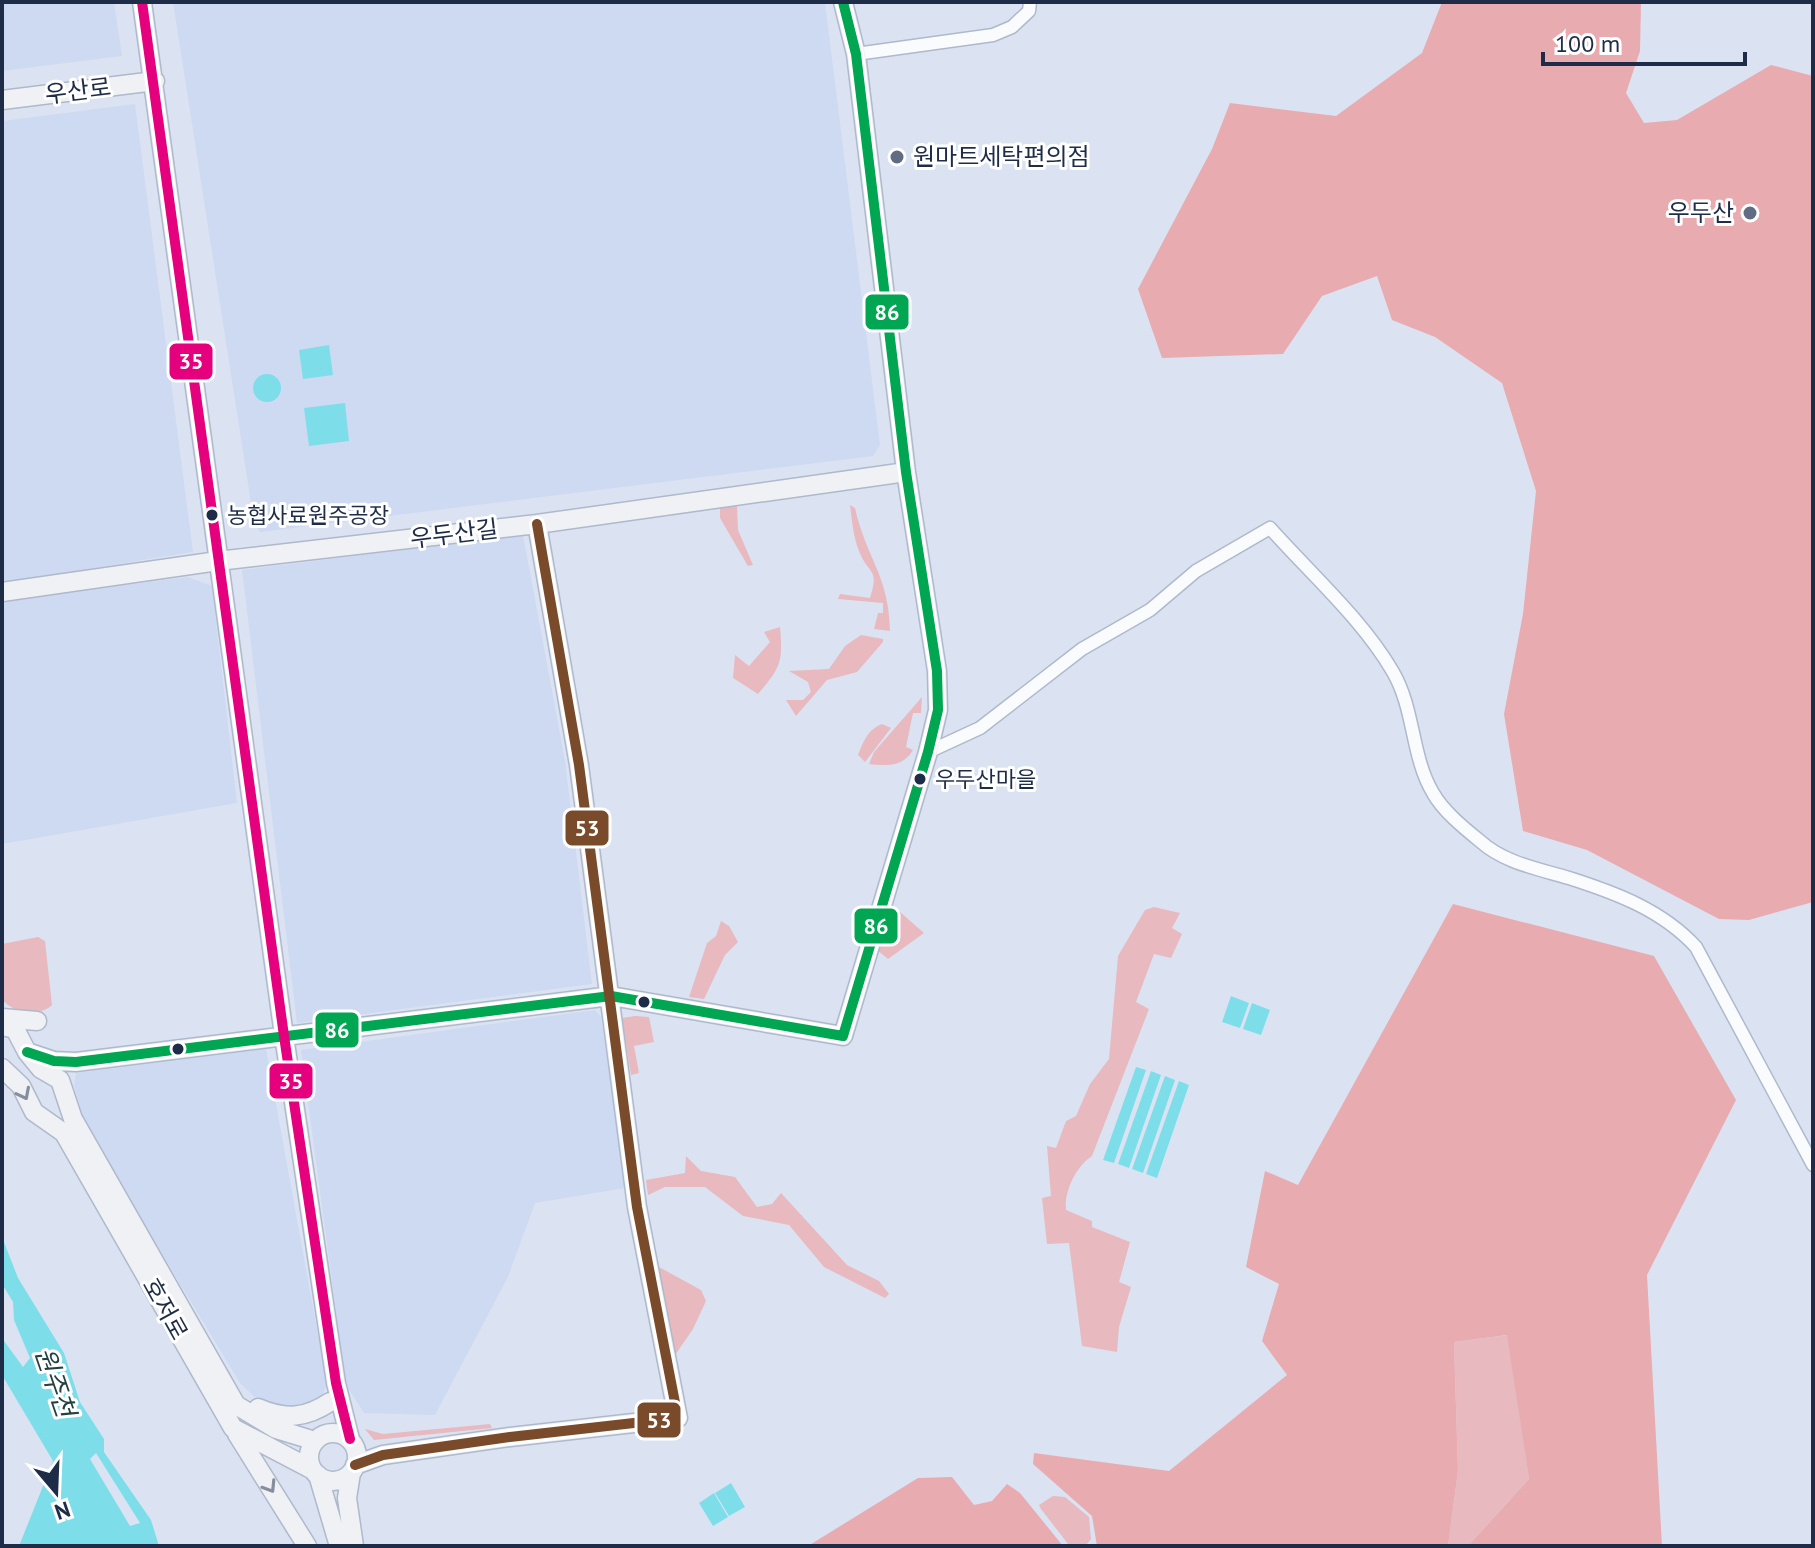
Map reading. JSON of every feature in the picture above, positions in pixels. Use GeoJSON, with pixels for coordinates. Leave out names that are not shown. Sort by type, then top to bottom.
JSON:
{"type":"FeatureCollection","features":[{"type":"Feature","properties":{"kind":"street"},"geometry":{"type":"LineString","coordinates":[[142,2],[284,1036],[336,1383],[353,1456],[347,1498],[354,1546]]}},
{"type":"Feature","properties":{"kind":"street"},"geometry":{"type":"LineString","coordinates":[[27,1052],[54,1061],[76,1062],[611,996],[843,1036],[938,710],[937,671],[906,472],[856,54],[843,2]]}},
{"type":"Feature","properties":{"kind":"street"},"geometry":{"type":"LineString","coordinates":[[856,54],[993,35],[1012,27],[1029,11],[1030,2]]}},
{"type":"Feature","properties":{"kind":"street","name":"우산로"},"geometry":{"type":"LineString","coordinates":[[2,100],[155,81]]}},
{"type":"Feature","properties":{"kind":"street","name":"우두산길"},"geometry":{"type":"LineString","coordinates":[[2,592],[218,561],[537,524],[906,472]]}},
{"type":"Feature","properties":{"kind":"street"},"geometry":{"type":"LineString","coordinates":[[233,1428],[332,1480],[353,1456],[383,1455],[678,1418],[637,1207],[579,765],[537,524]]}},
{"type":"Feature","properties":{"kind":"street"},"geometry":{"type":"LineString","coordinates":[[928,752],[980,728],[1082,649],[1150,610],[1196,571],[1270,528],[1363,631],[1393,673],[1411,714],[1420,761],[1433,795],[1456,820],[1483,845],[1524,866],[1640,905],[1675,924],[1696,947],[1813,1165]]}},
{"type":"Feature","properties":{"kind":"street"},"geometry":{"type":"LineString","coordinates":[[5,1024],[37,1021]]}},
{"type":"Feature","properties":{"kind":"street"},"geometry":{"type":"LineString","coordinates":[[5,1024],[20,1034],[27,1052],[41,1069],[60,1080],[68,1067],[76,1062]]}},
{"type":"Feature","properties":{"kind":"street","name":"호저로"},"geometry":{"type":"LineString","coordinates":[[2,1068],[21,1086],[31,1109],[64,1133],[79,1156],[233,1428],[307,1546]]}},
{"type":"Feature","properties":{"kind":"street","name":"호저로"},"geometry":{"type":"LineString","coordinates":[[60,1080],[67,1107],[211,1361]]}},
{"type":"Feature","properties":{"kind":"street"},"geometry":{"type":"LineString","coordinates":[[47,1118],[59,1116],[67,1107]]}},
{"type":"Feature","properties":{"kind":"street"},"geometry":{"type":"LineString","coordinates":[[211,1361],[236,1405],[253,1418],[317,1439],[335,1433],[353,1456]]}},
{"type":"Feature","properties":{"kind":"street"},"geometry":{"type":"LineString","coordinates":[[211,1361],[247,1399],[277,1416],[314,1413],[330,1402]]}},
{"type":"Feature","properties":{"kind":"street"},"geometry":{"type":"LineString","coordinates":[[336,1383],[309,1455],[339,1546]]}},
{"type":"Feature","properties":{"kind":"shaded area"},"geometry":{"type":"Polygon","coordinates":[[[2,2],[114,2],[122,56],[2,71],[2,2]]]}},
{"type":"Feature","properties":{"kind":"shaded area"},"geometry":{"type":"Polygon","coordinates":[[[173,2],[825,2],[880,445],[873,456],[260,532],[254,522],[173,2]]]}},
{"type":"Feature","properties":{"kind":"shaded area"},"geometry":{"type":"Polygon","coordinates":[[[1442,2],[1641,2],[1640,51],[1626,93],[1644,123],[1677,120],[1771,65],[1813,76],[1813,902],[1749,920],[1719,919],[1587,850],[1523,831],[1504,714],[1523,614],[1536,491],[1502,383],[1435,337],[1392,320],[1377,276],[1322,296],[1283,354],[1162,358],[1138,289],[1212,149],[1230,103],[1336,116],[1422,53],[1442,2]]]}},
{"type":"Feature","properties":{"kind":"shaded area"},"geometry":{"type":"Polygon","coordinates":[[[135,104],[193,552],[2,583],[2,121],[135,104]]]}},
{"type":"Feature","properties":{"kind":"shaded area"},"geometry":{"type":"Polygon","coordinates":[[[850,505],[855,508],[886,595],[890,631],[874,629],[878,613],[883,613],[883,603],[838,599],[840,594],[870,598],[874,581],[857,545],[850,505]]]}},
{"type":"Feature","properties":{"kind":"shaded area"},"geometry":{"type":"Polygon","coordinates":[[[737,506],[738,530],[753,565],[748,566],[720,518],[720,508],[737,506]]]}},
{"type":"Feature","properties":{"kind":"shaded area"},"geometry":{"type":"Polygon","coordinates":[[[523,535],[565,761],[592,984],[297,1023],[242,570],[523,535]]]}},
{"type":"Feature","properties":{"kind":"shaded area"},"geometry":{"type":"Polygon","coordinates":[[[188,577],[212,586],[237,803],[2,844],[2,601],[188,577]]]}},
{"type":"Feature","properties":{"kind":"shaded area"},"geometry":{"type":"Polygon","coordinates":[[[780,627],[779,664],[758,694],[733,678],[735,655],[749,666],[770,642],[764,632],[780,627]]]}},
{"type":"Feature","properties":{"kind":"shaded area"},"geometry":{"type":"Polygon","coordinates":[[[861,635],[883,639],[883,642],[857,672],[827,680],[796,716],[786,700],[803,700],[811,692],[808,682],[789,671],[829,669],[845,646],[861,635]]]}},
{"type":"Feature","properties":{"kind":"shaded area"},"geometry":{"type":"Polygon","coordinates":[[[922,697],[921,713],[913,713],[906,747],[913,750],[909,756],[894,764],[869,764],[874,752],[922,697]]]}},
{"type":"Feature","properties":{"kind":"shaded area"},"geometry":{"type":"Polygon","coordinates":[[[882,724],[891,728],[865,762],[858,755],[862,745],[870,733],[882,724]]]}},
{"type":"Feature","properties":{"kind":"shaded area"},"geometry":{"type":"Polygon","coordinates":[[[1453,904],[1654,956],[1736,1100],[1647,1275],[1662,1546],[1468,1546],[1529,1479],[1507,1335],[1454,1342],[1458,1471],[1448,1546],[1097,1546],[1092,1516],[1033,1464],[1034,1453],[1169,1471],[1287,1375],[1262,1341],[1279,1284],[1246,1267],[1265,1171],[1298,1185],[1453,904]]]}},
{"type":"Feature","properties":{"kind":"shaded area"},"geometry":{"type":"Polygon","coordinates":[[[892,905],[924,933],[888,959],[877,950],[892,905]]]}},
{"type":"Feature","properties":{"kind":"shaded area"},"geometry":{"type":"Polygon","coordinates":[[[1154,907],[1180,913],[1172,928],[1182,934],[1171,958],[1154,954],[1136,1002],[1149,1009],[1092,1156],[1076,1173],[1066,1203],[1066,1210],[1092,1221],[1092,1227],[1130,1242],[1119,1282],[1131,1287],[1119,1327],[1117,1352],[1082,1346],[1069,1243],[1047,1244],[1042,1198],[1051,1196],[1047,1146],[1056,1148],[1066,1121],[1076,1116],[1090,1084],[1109,1059],[1118,956],[1145,910],[1154,907]]]}},
{"type":"Feature","properties":{"kind":"shaded area"},"geometry":{"type":"Polygon","coordinates":[[[721,921],[729,926],[738,942],[725,955],[704,999],[689,997],[707,943],[716,936],[721,921]]]}},
{"type":"Feature","properties":{"kind":"shaded area"},"geometry":{"type":"Polygon","coordinates":[[[38,937],[45,941],[52,1005],[40,1011],[26,1012],[12,1008],[2,999],[2,944],[38,937]]]}},
{"type":"Feature","properties":{"kind":"shaded area"},"geometry":{"type":"Polygon","coordinates":[[[595,1010],[601,1017],[625,1188],[535,1203],[508,1277],[435,1415],[364,1413],[346,1385],[301,1050],[595,1010]]]}},
{"type":"Feature","properties":{"kind":"shaded area"},"geometry":{"type":"Polygon","coordinates":[[[649,1017],[654,1042],[634,1046],[639,1073],[631,1075],[622,1018],[649,1017]]]}},
{"type":"Feature","properties":{"kind":"shaded area"},"geometry":{"type":"Polygon","coordinates":[[[266,1049],[327,1385],[321,1398],[283,1409],[259,1401],[240,1383],[87,1130],[74,1086],[76,1073],[266,1049]]]}},
{"type":"Feature","properties":{"kind":"shaded area"},"geometry":{"type":"Polygon","coordinates":[[[686,1156],[701,1171],[735,1177],[757,1207],[772,1204],[781,1193],[847,1265],[879,1281],[889,1294],[885,1298],[824,1267],[789,1225],[743,1216],[705,1187],[665,1187],[648,1195],[646,1180],[685,1173],[686,1156]]]}},
{"type":"Feature","properties":{"kind":"shaded area"},"geometry":{"type":"Polygon","coordinates":[[[659,1267],[701,1290],[706,1301],[693,1329],[673,1358],[659,1267]]]}},
{"type":"Feature","properties":{"kind":"shaded area"},"geometry":{"type":"Polygon","coordinates":[[[1508,1335],[1529,1479],[1468,1546],[1448,1546],[1458,1471],[1454,1342],[1508,1335]]]}},
{"type":"Feature","properties":{"kind":"shaded area"},"geometry":{"type":"Polygon","coordinates":[[[490,1424],[492,1428],[374,1440],[365,1429],[383,1434],[490,1424]]]}},
{"type":"Feature","properties":{"kind":"shaded area"},"geometry":{"type":"Polygon","coordinates":[[[952,1477],[974,1505],[992,1501],[1007,1484],[1020,1493],[1063,1546],[808,1546],[918,1478],[952,1477]]]}},
{"type":"Feature","properties":{"kind":"shaded area"},"geometry":{"type":"Polygon","coordinates":[[[1053,1496],[1065,1497],[1089,1517],[1091,1539],[1086,1545],[1068,1544],[1041,1509],[1039,1505],[1053,1496]]]}},
{"type":"Feature","properties":{"kind":"water"},"geometry":{"type":"Polygon","coordinates":[[[329,345],[333,375],[303,379],[299,350],[329,345]]]}},
{"type":"Feature","properties":{"kind":"water"},"geometry":{"type":"Polygon","coordinates":[[[267,374],[277,378],[281,388],[277,398],[267,402],[257,398],[253,388],[257,378],[267,374]]]}},
{"type":"Feature","properties":{"kind":"water"},"geometry":{"type":"Polygon","coordinates":[[[345,403],[349,441],[309,446],[304,408],[345,403]]]}},
{"type":"Feature","properties":{"kind":"water"},"geometry":{"type":"Polygon","coordinates":[[[1231,996],[1249,1003],[1240,1028],[1222,1022],[1231,996]]]}},
{"type":"Feature","properties":{"kind":"water"},"geometry":{"type":"Polygon","coordinates":[[[1252,1003],[1270,1010],[1261,1035],[1243,1029],[1252,1003]]]}},
{"type":"Feature","properties":{"kind":"water"},"geometry":{"type":"Polygon","coordinates":[[[1136,1067],[1146,1070],[1114,1163],[1103,1160],[1136,1067]]]}},
{"type":"Feature","properties":{"kind":"water"},"geometry":{"type":"Polygon","coordinates":[[[1151,1071],[1161,1075],[1129,1168],[1118,1164],[1151,1071]]]}},
{"type":"Feature","properties":{"kind":"water"},"geometry":{"type":"Polygon","coordinates":[[[1165,1076],[1175,1080],[1143,1173],[1132,1169],[1165,1076]]]}},
{"type":"Feature","properties":{"kind":"water"},"geometry":{"type":"Polygon","coordinates":[[[1179,1081],[1189,1085],[1157,1178],[1146,1174],[1179,1081]]]}},
{"type":"Feature","properties":{"kind":"water","name":"원주천"},"geometry":{"type":"Polygon","coordinates":[[[2,1237],[18,1278],[64,1353],[80,1402],[104,1439],[104,1452],[151,1520],[159,1546],[19,1546],[53,1461],[2,1375],[2,1338],[23,1367],[30,1358],[14,1320],[13,1302],[2,1284],[2,1237]],[[96,1453],[90,1459],[130,1526],[140,1523],[96,1453]]]}},
{"type":"Feature","properties":{"kind":"water"},"geometry":{"type":"Polygon","coordinates":[[[731,1483],[745,1507],[729,1516],[715,1493],[731,1483]]]}},
{"type":"Feature","properties":{"kind":"water"},"geometry":{"type":"Polygon","coordinates":[[[714,1493],[728,1517],[713,1526],[699,1503],[714,1493]]]}},
{"type":"Feature","properties":{"kind":"transit line","name":"35"},"geometry":{"type":"LineString","coordinates":[[142,2],[284,1036],[336,1383],[350,1439]]}},
{"type":"Feature","properties":{"kind":"transit line","name":"86"},"geometry":{"type":"LineString","coordinates":[[27,1052],[54,1061],[76,1062],[611,996],[843,1036],[938,710],[937,671],[906,472],[856,54],[843,2]]}},
{"type":"Feature","properties":{"kind":"transit line","name":"53"},"geometry":{"type":"LineString","coordinates":[[355,1465],[383,1455],[678,1418],[637,1207],[579,765],[537,524]]}},
{"type":"Feature","properties":{"kind":"place","name":"원마트세탁편의점"},"geometry":{"type":"Point","coordinates":[897,157]}},
{"type":"Feature","properties":{"kind":"place","name":"우두산"},"geometry":{"type":"Point","coordinates":[1750,213]}},
{"type":"Feature","properties":{"kind":"place","name":"농협사료원주공장"},"geometry":{"type":"Point","coordinates":[212,515]}},
{"type":"Feature","properties":{"kind":"place","name":"우두산마을"},"geometry":{"type":"Point","coordinates":[920,779]}}]}
